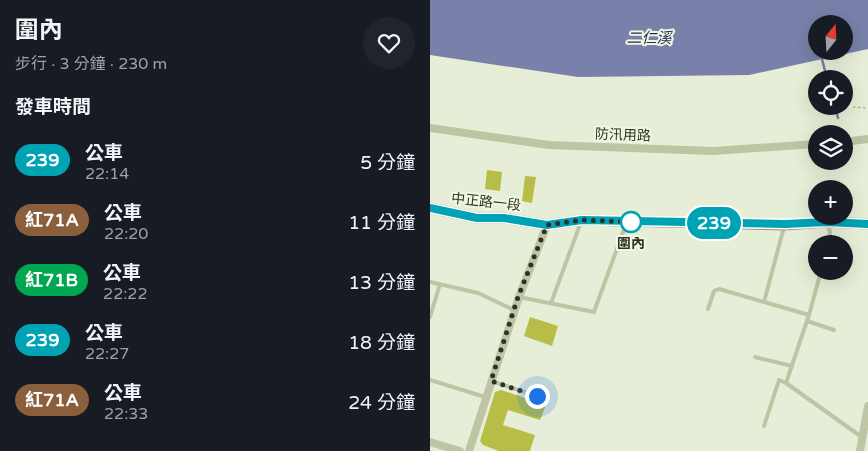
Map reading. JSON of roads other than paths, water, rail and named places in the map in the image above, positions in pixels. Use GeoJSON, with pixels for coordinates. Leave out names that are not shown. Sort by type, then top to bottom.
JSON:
{"type":"FeatureCollection","features":[{"type":"Feature","properties":{"kind":"street","name":"防汛用路"},"geometry":{"type":"LineString","coordinates":[[430,128],[550,145],[713,151],[808,145]]}},
{"type":"Feature","properties":{"kind":"street"},"geometry":{"type":"LineString","coordinates":[[853,141],[868,139]]}},
{"type":"Feature","properties":{"kind":"street","name":"中正路一段"},"geometry":{"type":"LineString","coordinates":[[430,208],[477,218],[504,218],[547,225],[582,220],[808,223]]}},
{"type":"Feature","properties":{"kind":"street","name":"中正路一段"},"geometry":{"type":"LineString","coordinates":[[853,223],[868,224]]}},
{"type":"Feature","properties":{"kind":"street"},"geometry":{"type":"LineString","coordinates":[[469,451],[518,297],[547,225]]}},
{"type":"Feature","properties":{"kind":"street"},"geometry":{"type":"LineString","coordinates":[[860,451],[865,435],[868,406]]}},
{"type":"Feature","properties":{"kind":"street"},"geometry":{"type":"LineString","coordinates":[[430,442],[460,451]]}},
{"type":"Feature","properties":{"kind":"lane"},"geometry":{"type":"LineString","coordinates":[[551,303],[582,220]]}},
{"type":"Feature","properties":{"kind":"lane"},"geometry":{"type":"LineString","coordinates":[[518,297],[594,312],[626,222]]}},
{"type":"Feature","properties":{"kind":"lane"},"geometry":{"type":"LineString","coordinates":[[764,302],[785,224]]}},
{"type":"Feature","properties":{"kind":"lane"},"geometry":{"type":"LineString","coordinates":[[786,383],[819,280]]}},
{"type":"Feature","properties":{"kind":"lane"},"geometry":{"type":"LineString","coordinates":[[430,282],[478,293],[514,310]]}},
{"type":"Feature","properties":{"kind":"lane"},"geometry":{"type":"LineString","coordinates":[[430,317],[440,284]]}},
{"type":"Feature","properties":{"kind":"lane"},"geometry":{"type":"LineString","coordinates":[[708,309],[716,289],[809,315]]}},
{"type":"Feature","properties":{"kind":"lane"},"geometry":{"type":"LineString","coordinates":[[807,321],[834,330]]}},
{"type":"Feature","properties":{"kind":"lane"},"geometry":{"type":"LineString","coordinates":[[755,357],[792,366]]}},
{"type":"Feature","properties":{"kind":"lane"},"geometry":{"type":"LineString","coordinates":[[430,380],[485,396]]}},
{"type":"Feature","properties":{"kind":"lane"},"geometry":{"type":"LineString","coordinates":[[764,426],[779,380],[865,435]]}},
{"type":"Feature","properties":{"kind":"lane"},"geometry":{"type":"LineString","coordinates":[[491,381],[537,396]]}},
{"type":"Feature","properties":{"kind":"water","name":"二仁溪"},"geometry":{"type":"Polygon","coordinates":[[[430,0],[868,0],[868,49],[853,52],[853,15],[808,15],[808,60],[818,60],[749,75],[578,77],[430,55],[430,0]]]}},
{"type":"Feature","properties":{"kind":"waterway"},"geometry":{"type":"LineString","coordinates":[[822,60],[825,70]]}},
{"type":"Feature","properties":{"kind":"place","name":"圍內"},"geometry":{"type":"Point","coordinates":[631,222]}}]}
